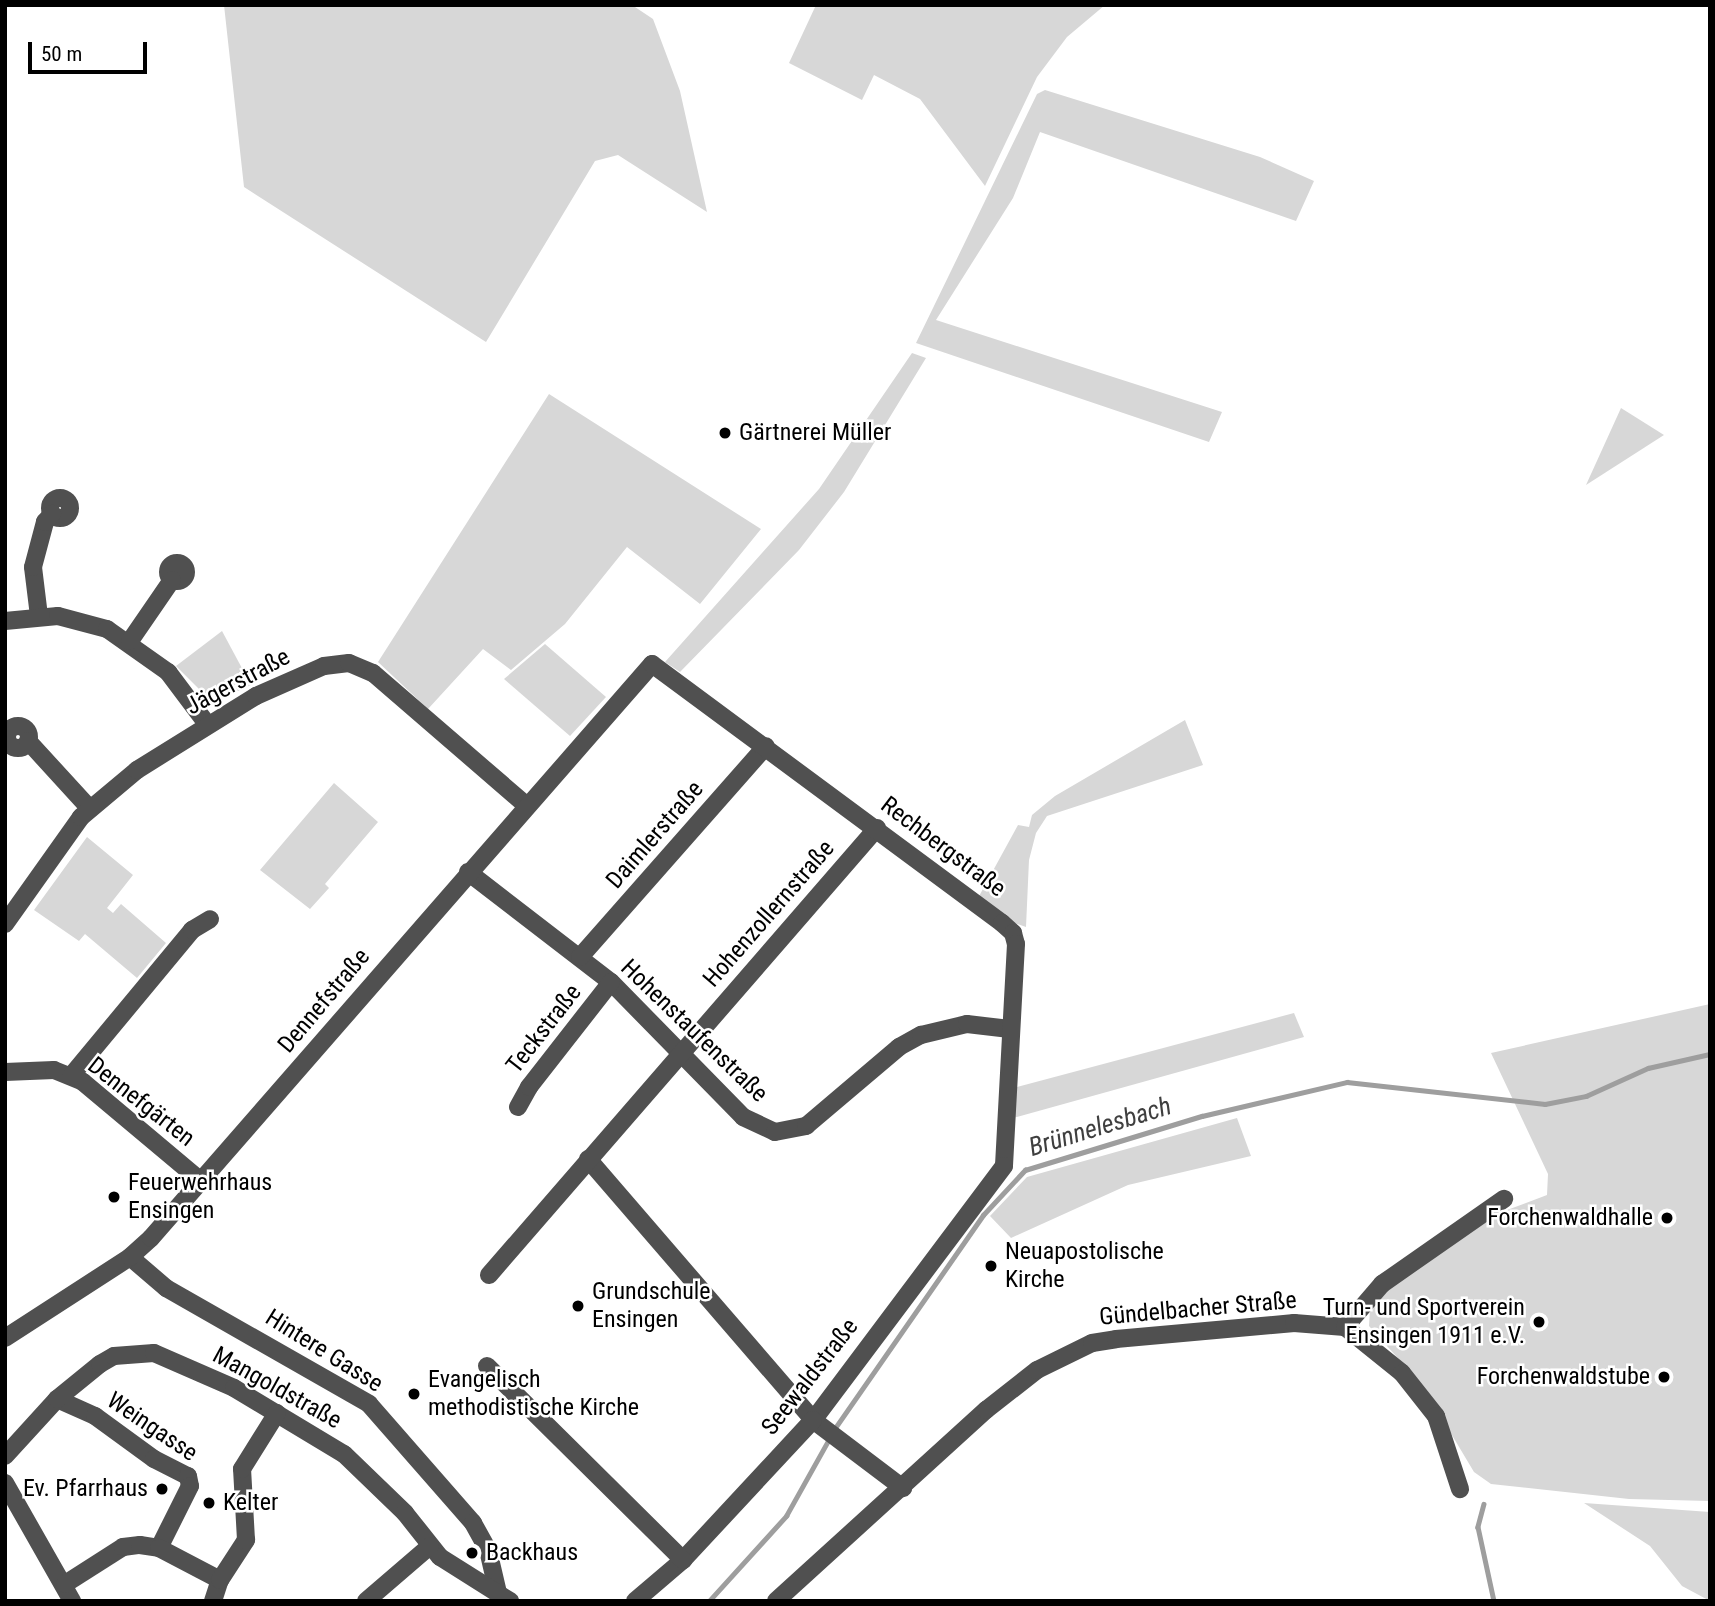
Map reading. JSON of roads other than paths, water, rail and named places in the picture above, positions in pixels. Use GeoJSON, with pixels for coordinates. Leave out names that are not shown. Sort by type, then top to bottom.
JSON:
{"type":"FeatureCollection","features":[{"type":"Feature","properties":{"kind":"street"},"geometry":{"type":"LineString","coordinates":[[39,616],[33,567],[45,522],[52,514]]}},
{"type":"Feature","properties":{"kind":"street"},"geometry":{"type":"LineString","coordinates":[[130,641],[172,580]]}},
{"type":"Feature","properties":{"kind":"street"},"geometry":{"type":"LineString","coordinates":[[5,621],[39,616],[79,619],[130,641],[168,672],[207,724]]}},
{"type":"Feature","properties":{"kind":"street","name":"Jägerstraße"},"geometry":{"type":"LineString","coordinates":[[5,924],[90,809],[137,770],[207,724],[283,682],[324,666],[349,663],[373,673],[525,804]]}},
{"type":"Feature","properties":{"kind":"street","name":"Rechbergstraße"},"geometry":{"type":"LineString","coordinates":[[652,664],[877,828],[1013,933],[1004,1166]]}},
{"type":"Feature","properties":{"kind":"street","name":"Dennefstraße"},"geometry":{"type":"LineString","coordinates":[[5,1338],[130,1257],[202,1182],[525,804],[652,664]]}},
{"type":"Feature","properties":{"kind":"street"},"geometry":{"type":"LineString","coordinates":[[28,741],[90,809]]}},
{"type":"Feature","properties":{"kind":"street","name":"Daimlerstraße"},"geometry":{"type":"LineString","coordinates":[[580,957],[766,746]]}},
{"type":"Feature","properties":{"kind":"street","name":"Hohenzollernstraße"},"geometry":{"type":"LineString","coordinates":[[489,1275],[877,828]]}},
{"type":"Feature","properties":{"kind":"street","name":"Hohenstaufenstraße"},"geometry":{"type":"LineString","coordinates":[[468,872],[611,982],[682,1051],[743,1117],[758,1128],[790,1132],[820,1116],[899,1047],[921,1035],[967,1024],[1010,1029]]}},
{"type":"Feature","properties":{"kind":"street"},"geometry":{"type":"LineString","coordinates":[[71,1076],[192,930],[210,919]]}},
{"type":"Feature","properties":{"kind":"street","name":"Teckstraße"},"geometry":{"type":"LineString","coordinates":[[518,1107],[529,1087],[611,982]]}},
{"type":"Feature","properties":{"kind":"street","name":"Dennefgärten"},"geometry":{"type":"LineString","coordinates":[[5,1072],[35,1069],[71,1076],[95,1091],[202,1182]]}},
{"type":"Feature","properties":{"kind":"street"},"geometry":{"type":"LineString","coordinates":[[588,1159],[825,1430],[903,1488]]}},
{"type":"Feature","properties":{"kind":"street","name":"Seewaldstraße"},"geometry":{"type":"LineString","coordinates":[[635,1601],[825,1430],[1004,1166]]}},
{"type":"Feature","properties":{"kind":"street"},"geometry":{"type":"LineString","coordinates":[[1460,1489],[1436,1416],[1402,1373],[1345,1327],[1382,1284],[1504,1199]]}},
{"type":"Feature","properties":{"kind":"street","name":"Hintere Gasse"},"geometry":{"type":"LineString","coordinates":[[130,1257],[166,1288],[369,1404],[473,1523],[488,1550],[504,1597]]}},
{"type":"Feature","properties":{"kind":"street","name":"Gündelbacher Straße"},"geometry":{"type":"LineString","coordinates":[[776,1601],[986,1410],[1037,1370],[1092,1343],[1294,1324],[1345,1327]]}},
{"type":"Feature","properties":{"kind":"street","name":"Mangoldstraße"},"geometry":{"type":"LineString","coordinates":[[5,1456],[57,1399],[114,1356],[154,1353],[277,1412],[360,1466],[430,1546],[450,1564],[504,1597]]}},
{"type":"Feature","properties":{"kind":"street"},"geometry":{"type":"LineString","coordinates":[[487,1366],[683,1560]]}},
{"type":"Feature","properties":{"kind":"street","name":"Weingasse"},"geometry":{"type":"LineString","coordinates":[[57,1399],[95,1416],[154,1459],[188,1476],[190,1486],[159,1548]]}},
{"type":"Feature","properties":{"kind":"street"},"geometry":{"type":"LineString","coordinates":[[213,1601],[220,1580],[246,1540],[242,1469],[277,1412]]}},
{"type":"Feature","properties":{"kind":"street"},"geometry":{"type":"LineString","coordinates":[[5,1483],[68,1593],[123,1547],[159,1548],[220,1580]]}},
{"type":"Feature","properties":{"kind":"street"},"geometry":{"type":"LineString","coordinates":[[366,1601],[430,1546]]}},
{"type":"Feature","properties":{"kind":"waterway","name":"Brünnelesbach"},"geometry":{"type":"LineString","coordinates":[[833,1431],[983,1215],[1025,1170],[1202,1116],[1347,1082],[1545,1104],[1586,1096],[1648,1068],[1710,1054]]}},
{"type":"Feature","properties":{"kind":"waterway","name":"Brünnelesbach"},"geometry":{"type":"LineString","coordinates":[[709,1601],[786,1516],[829,1439]]}},
{"type":"Feature","properties":{"kind":"waterway"},"geometry":{"type":"LineString","coordinates":[[1484,1504],[1478,1527],[1494,1601]]}},
{"type":"Feature","properties":{"kind":"place","name":"Gärtnerei Müller"},"geometry":{"type":"Point","coordinates":[725,433]}},
{"type":"Feature","properties":{"kind":"place","name":"Feuerwehrhaus Ensingen"},"geometry":{"type":"Point","coordinates":[114,1197]}},
{"type":"Feature","properties":{"kind":"place","name":"Forchenwaldhalle"},"geometry":{"type":"Point","coordinates":[1667,1218]}},
{"type":"Feature","properties":{"kind":"place","name":"Neuapostolische Kirche"},"geometry":{"type":"Point","coordinates":[991,1266]}},
{"type":"Feature","properties":{"kind":"place","name":"Grundschule Ensingen"},"geometry":{"type":"Point","coordinates":[578,1306]}},
{"type":"Feature","properties":{"kind":"place","name":"Turn- und Sportverein Ensingen 1911 e.V."},"geometry":{"type":"Point","coordinates":[1539,1322]}},
{"type":"Feature","properties":{"kind":"place","name":"Forchenwaldstube"},"geometry":{"type":"Point","coordinates":[1664,1377]}},
{"type":"Feature","properties":{"kind":"place","name":"Evangelisch methodistische Kirche"},"geometry":{"type":"Point","coordinates":[414,1394]}},
{"type":"Feature","properties":{"kind":"place","name":"Ev. Pfarrhaus"},"geometry":{"type":"Point","coordinates":[162,1489]}},
{"type":"Feature","properties":{"kind":"place","name":"Kelter"},"geometry":{"type":"Point","coordinates":[209,1503]}},
{"type":"Feature","properties":{"kind":"place","name":"Backhaus"},"geometry":{"type":"Point","coordinates":[472,1553]}}]}
